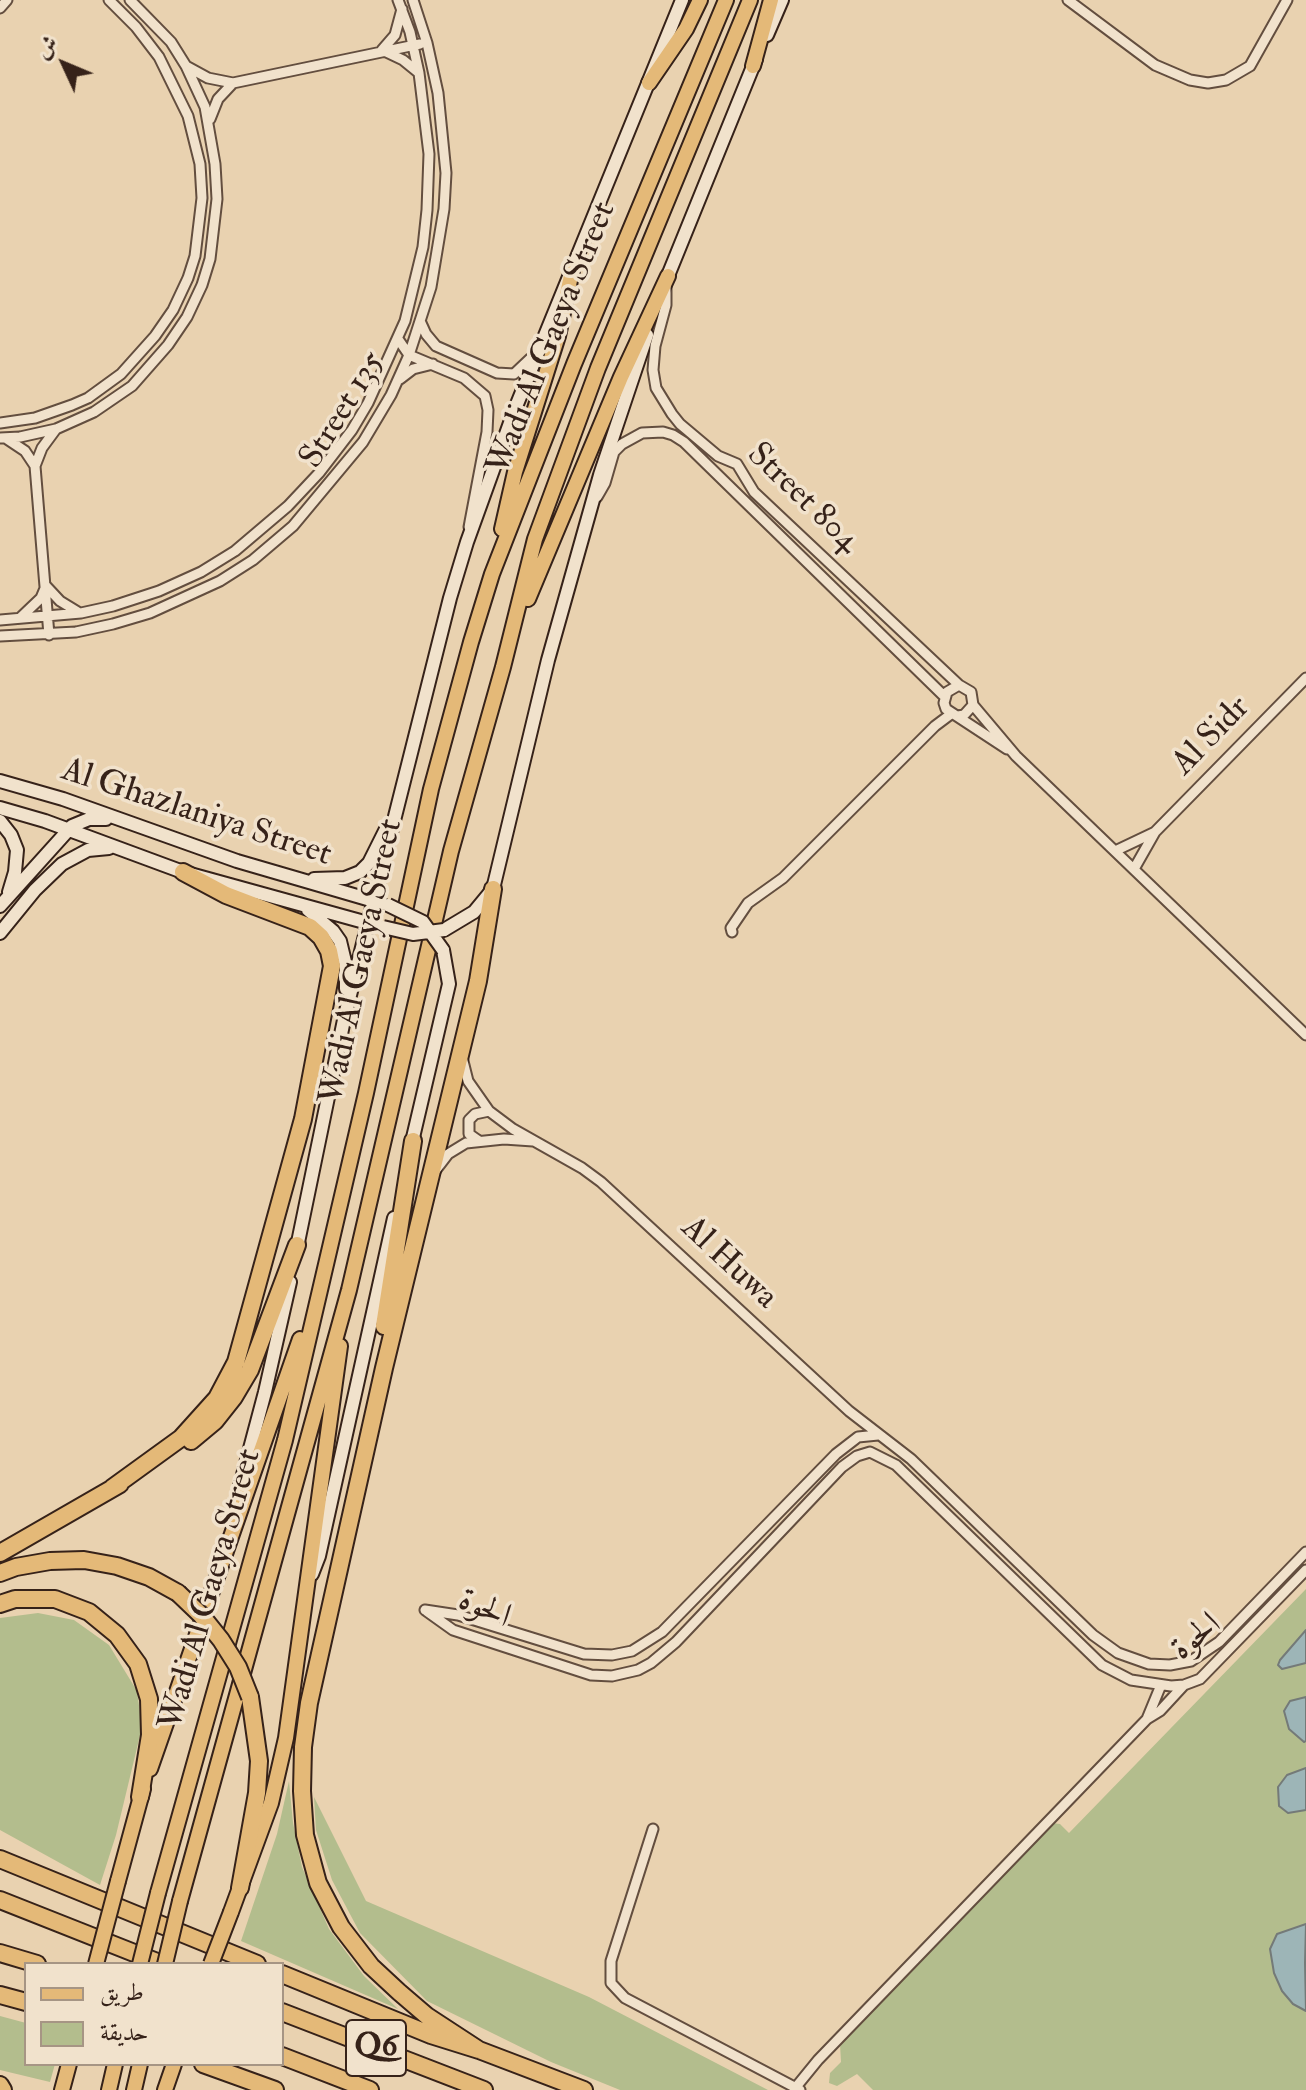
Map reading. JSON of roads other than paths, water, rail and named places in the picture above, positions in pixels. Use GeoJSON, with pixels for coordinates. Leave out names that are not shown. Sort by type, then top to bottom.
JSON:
{"type":"FeatureCollection","features":[{"type":"Feature","properties":{"kind":"highway"},"geometry":{"type":"LineString","coordinates":[[112,1488],[181,1438],[217,1398],[236,1362],[303,1119],[332,966],[329,951],[321,937],[310,927],[226,895],[183,872]]}},
{"type":"Feature","properties":{"kind":"highway"},"geometry":{"type":"LineString","coordinates":[[479,2050],[427,2016],[371,1966],[341,1927],[318,1883],[305,1835],[303,1762],[309,1703],[384,1368],[480,971],[493,889]]}},
{"type":"Feature","properties":{"kind":"highway"},"geometry":{"type":"LineString","coordinates":[[384,1368],[382,1340],[413,1141]]}},
{"type":"Feature","properties":{"kind":"highway"},"geometry":{"type":"LineString","coordinates":[[0,1553],[192,1441],[215,1421],[250,1370],[297,1245]]}},
{"type":"Feature","properties":{"kind":"highway"},"geometry":{"type":"LineString","coordinates":[[0,1573],[50,1561],[84,1560],[117,1566],[149,1577],[178,1593],[221,1640],[238,1667],[250,1697],[259,1761],[257,1793],[240,1888]]}},
{"type":"Feature","properties":{"kind":"highway"},"geometry":{"type":"LineString","coordinates":[[0,1604],[15,1599],[55,1599],[89,1612],[117,1635],[138,1664],[149,1699],[150,1735],[140,1797]]}},
{"type":"Feature","properties":{"kind":"highway"},"geometry":{"type":"LineString","coordinates":[[0,1852],[19,1867]]}},
{"type":"Feature","properties":{"kind":"highway"},"geometry":{"type":"LineString","coordinates":[[0,1859],[252,1962]]}},
{"type":"Feature","properties":{"kind":"highway"},"geometry":{"type":"LineString","coordinates":[[0,1900],[158,1962]]}},
{"type":"Feature","properties":{"kind":"highway"},"geometry":{"type":"LineString","coordinates":[[0,1953],[30,1962]]}},
{"type":"Feature","properties":{"kind":"highway"},"geometry":{"type":"LineString","coordinates":[[284,1975],[431,2035],[584,2090]]}},
{"type":"Feature","properties":{"kind":"highway"},"geometry":{"type":"LineString","coordinates":[[0,1995],[24,2001]]}},
{"type":"Feature","properties":{"kind":"highway","name":"Q6"},"geometry":{"type":"LineString","coordinates":[[284,2013],[484,2090]]}},
{"type":"Feature","properties":{"kind":"highway","name":"Q6"},"geometry":{"type":"LineString","coordinates":[[284,2057],[370,2090]]}},
{"type":"Feature","properties":{"kind":"highway"},"geometry":{"type":"LineString","coordinates":[[209,2066],[275,2090]]}},
{"type":"Feature","properties":{"kind":"main road"},"geometry":{"type":"LineString","coordinates":[[649,83],[686,29],[700,0]]}},
{"type":"Feature","properties":{"kind":"main road","name":"Wadi Al Gaeya Street"},"geometry":{"type":"LineString","coordinates":[[141,1962],[285,1440],[366,1093],[431,789],[471,642],[492,574],[607,281],[726,0]]}},
{"type":"Feature","properties":{"kind":"main road","name":"Wadi Al Gaeya Street"},"geometry":{"type":"LineString","coordinates":[[164,1962],[349,1290],[451,851],[535,539],[628,294],[750,0]]}},
{"type":"Feature","properties":{"kind":"main road"},"geometry":{"type":"LineString","coordinates":[[753,66],[779,2]]}},
{"type":"Feature","properties":{"kind":"main road"},"geometry":{"type":"LineString","coordinates":[[492,574],[515,472],[558,336],[572,271]]}},
{"type":"Feature","properties":{"kind":"main road"},"geometry":{"type":"LineString","coordinates":[[503,667],[545,554],[667,279]]}},
{"type":"Feature","properties":{"kind":"main road"},"geometry":{"type":"LineString","coordinates":[[97,1962],[140,1797],[320,1285]]}},
{"type":"Feature","properties":{"kind":"main road"},"geometry":{"type":"LineString","coordinates":[[212,1962],[271,1803],[279,1770],[349,1290]]}},
{"type":"Feature","properties":{"kind":"main road"},"geometry":{"type":"LineString","coordinates":[[62,2090],[68,2066]]}},
{"type":"Feature","properties":{"kind":"main road"},"geometry":{"type":"LineString","coordinates":[[109,2090],[115,2066]]}},
{"type":"Feature","properties":{"kind":"main road"},"geometry":{"type":"LineString","coordinates":[[134,2090],[140,2068]]}},
{"type":"Feature","properties":{"kind":"main road"},"geometry":{"type":"LineString","coordinates":[[165,2090],[172,2069]]}},
{"type":"Feature","properties":{"kind":"street"},"geometry":{"type":"LineString","coordinates":[[0,8],[7,0]]}},
{"type":"Feature","properties":{"kind":"street"},"geometry":{"type":"LineString","coordinates":[[0,423],[35,418],[72,405],[88,398],[121,374],[155,336],[173,310],[195,256],[200,224],[200,164],[188,116],[159,57],[136,27],[109,0]]}},
{"type":"Feature","properties":{"kind":"street"},"geometry":{"type":"LineString","coordinates":[[3,439],[56,429],[94,412],[132,386],[168,345],[187,317],[202,285],[216,226],[215,164],[209,122],[186,66],[162,31],[130,0]]}},
{"type":"Feature","properties":{"kind":"street","name":"Street 135"},"geometry":{"type":"LineString","coordinates":[[0,636],[49,635],[97,629],[150,613],[206,588],[253,560],[293,526],[363,442],[409,355],[421,322],[438,249],[446,173],[438,93],[413,0]]}},
{"type":"Feature","properties":{"kind":"street","name":"Wadi Al Gaeya Street"},"geometry":{"type":"LineString","coordinates":[[211,1588],[262,1405],[345,1015],[450,598],[467,542],[541,345],[682,0]]}},
{"type":"Feature","properties":{"kind":"street"},"geometry":{"type":"LineString","coordinates":[[1068,0],[1139,55],[1173,74],[1208,83],[1240,73],[1257,56],[1287,0]]}},
{"type":"Feature","properties":{"kind":"street"},"geometry":{"type":"LineString","coordinates":[[382,50],[395,35],[400,5]]}},
{"type":"Feature","properties":{"kind":"street","name":"Street 135"},"geometry":{"type":"LineString","coordinates":[[0,620],[81,613],[134,600],[181,582],[218,562],[252,538],[319,473],[352,430],[398,339],[423,247],[429,154],[414,45],[400,5]]}},
{"type":"Feature","properties":{"kind":"street"},"geometry":{"type":"LineString","coordinates":[[186,66],[208,78],[233,83],[427,43]]}},
{"type":"Feature","properties":{"kind":"street"},"geometry":{"type":"LineString","coordinates":[[382,50],[403,60],[419,73]]}},
{"type":"Feature","properties":{"kind":"street"},"geometry":{"type":"LineString","coordinates":[[306,1592],[319,1556],[368,1327],[449,984],[438,932],[474,912],[493,889],[548,660],[592,503],[667,279],[753,66]]}},
{"type":"Feature","properties":{"kind":"street"},"geometry":{"type":"LineString","coordinates":[[209,122],[218,99],[233,83]]}},
{"type":"Feature","properties":{"kind":"street","name":"Street 804"},"geometry":{"type":"LineString","coordinates":[[667,279],[666,305],[655,346],[653,370],[660,397],[672,414],[718,456],[737,464],[754,492],[959,685]]}},
{"type":"Feature","properties":{"kind":"street"},"geometry":{"type":"LineString","coordinates":[[421,322],[436,346],[497,373],[509,375],[518,372],[541,345]]}},
{"type":"Feature","properties":{"kind":"street"},"geometry":{"type":"LineString","coordinates":[[398,339],[409,355],[464,378],[479,389],[487,404],[487,432],[467,542]]}},
{"type":"Feature","properties":{"kind":"street"},"geometry":{"type":"LineString","coordinates":[[397,381],[413,369],[433,364]]}},
{"type":"Feature","properties":{"kind":"street"},"geometry":{"type":"LineString","coordinates":[[49,635],[35,466],[42,448],[56,429]]}},
{"type":"Feature","properties":{"kind":"street","name":"Street 804"},"geometry":{"type":"LineString","coordinates":[[592,503],[602,490],[614,452],[622,444],[642,433],[673,435],[684,442],[944,700]]}},
{"type":"Feature","properties":{"kind":"street"},"geometry":{"type":"LineString","coordinates":[[3,439],[25,451],[35,466]]}},
{"type":"Feature","properties":{"kind":"street"},"geometry":{"type":"LineString","coordinates":[[46,586],[60,601],[81,613]]}},
{"type":"Feature","properties":{"kind":"street"},"geometry":{"type":"LineString","coordinates":[[17,620],[35,606],[46,586]]}},
{"type":"Feature","properties":{"kind":"street","name":"Al Sidr"},"geometry":{"type":"LineString","coordinates":[[1155,832],[1306,678]]}},
{"type":"Feature","properties":{"kind":"street"},"geometry":{"type":"LineString","coordinates":[[935,726],[950,688],[959,685],[971,692],[973,705],[1016,756],[1306,1035]]}},
{"type":"Feature","properties":{"kind":"street"},"geometry":{"type":"LineString","coordinates":[[944,700],[954,715],[1016,756]]}},
{"type":"Feature","properties":{"kind":"street"},"geometry":{"type":"LineString","coordinates":[[732,932],[731,928],[748,903],[783,878],[935,726],[954,715],[964,715],[973,705]]}},
{"type":"Feature","properties":{"kind":"street","name":"Al Ghazlaniya Street"},"geometry":{"type":"LineString","coordinates":[[0,781],[63,799],[284,876],[374,900],[438,932]]}},
{"type":"Feature","properties":{"kind":"street"},"geometry":{"type":"LineString","coordinates":[[284,876],[324,880],[345,878],[360,872],[377,849],[400,801]]}},
{"type":"Feature","properties":{"kind":"street","name":"Al Ghazlaniya Street"},"geometry":{"type":"LineString","coordinates":[[0,808],[45,821],[183,872],[383,927],[413,934],[438,932]]}},
{"type":"Feature","properties":{"kind":"street"},"geometry":{"type":"LineString","coordinates":[[4,901],[66,831],[78,822],[89,819],[121,820]]}},
{"type":"Feature","properties":{"kind":"street"},"geometry":{"type":"LineString","coordinates":[[0,821],[11,835],[17,850],[15,872],[4,901]]}},
{"type":"Feature","properties":{"kind":"street"},"geometry":{"type":"LineString","coordinates":[[1115,851],[1155,832]]}},
{"type":"Feature","properties":{"kind":"street"},"geometry":{"type":"LineString","coordinates":[[1134,869],[1155,832]]}},
{"type":"Feature","properties":{"kind":"street"},"geometry":{"type":"LineString","coordinates":[[0,933],[69,858],[88,850],[114,847]]}},
{"type":"Feature","properties":{"kind":"street"},"geometry":{"type":"LineString","coordinates":[[4,901],[21,907]]}},
{"type":"Feature","properties":{"kind":"street"},"geometry":{"type":"LineString","coordinates":[[303,905],[340,941],[346,966],[345,1015]]}},
{"type":"Feature","properties":{"kind":"street","name":"Al Huwa"},"geometry":{"type":"LineString","coordinates":[[461,1052],[468,1081],[489,1111],[601,1182],[878,1435]]}},
{"type":"Feature","properties":{"kind":"street"},"geometry":{"type":"LineString","coordinates":[[479,1141],[469,1134],[468,1123],[475,1114],[489,1111]]}},
{"type":"Feature","properties":{"kind":"street","name":"Al Huwa"},"geometry":{"type":"LineString","coordinates":[[432,1174],[448,1154],[466,1143],[536,1142]]}},
{"type":"Feature","properties":{"kind":"street"},"geometry":{"type":"LineString","coordinates":[[878,1435],[879,1454]]}},
{"type":"Feature","properties":{"kind":"street","name":"الحوة"},"geometry":{"type":"LineString","coordinates":[[1306,1552],[1219,1642],[1191,1661],[1170,1665],[1133,1660],[1106,1646],[911,1459],[878,1435],[858,1437],[836,1454],[662,1632],[632,1651],[612,1655],[584,1654],[458,1615],[425,1610],[453,1630],[591,1675],[612,1676],[638,1670],[676,1642],[842,1467],[862,1454],[879,1454],[906,1474],[1102,1665],[1131,1680],[1184,1685],[1208,1672],[1306,1570]]}},
{"type":"Feature","properties":{"kind":"street"},"geometry":{"type":"LineString","coordinates":[[453,1630],[458,1615]]}},
{"type":"Feature","properties":{"kind":"street"},"geometry":{"type":"LineString","coordinates":[[1147,1719],[1161,1685]]}},
{"type":"Feature","properties":{"kind":"street"},"geometry":{"type":"LineString","coordinates":[[653,1829],[611,1961],[611,1983],[625,1998],[798,2089],[818,2060],[1147,1719],[1160,1711],[1184,1685]]}},
{"type":"Feature","properties":{"kind":"water"},"geometry":{"type":"Polygon","coordinates":[[[1306,1630],[1306,1663],[1282,1669],[1278,1665],[1280,1660],[1306,1630]]]}},
{"type":"Feature","properties":{"kind":"water"},"geometry":{"type":"Polygon","coordinates":[[[1306,1697],[1304,1742],[1289,1729],[1284,1711],[1290,1701],[1306,1697]]]}},
{"type":"Feature","properties":{"kind":"water"},"geometry":{"type":"Polygon","coordinates":[[[1306,1768],[1306,1810],[1288,1813],[1279,1806],[1278,1787],[1287,1775],[1306,1768]]]}},
{"type":"Feature","properties":{"kind":"water"},"geometry":{"type":"Polygon","coordinates":[[[1306,1924],[1306,2011],[1293,2004],[1282,1991],[1274,1973],[1270,1949],[1277,1934],[1306,1924]]]}}]}
